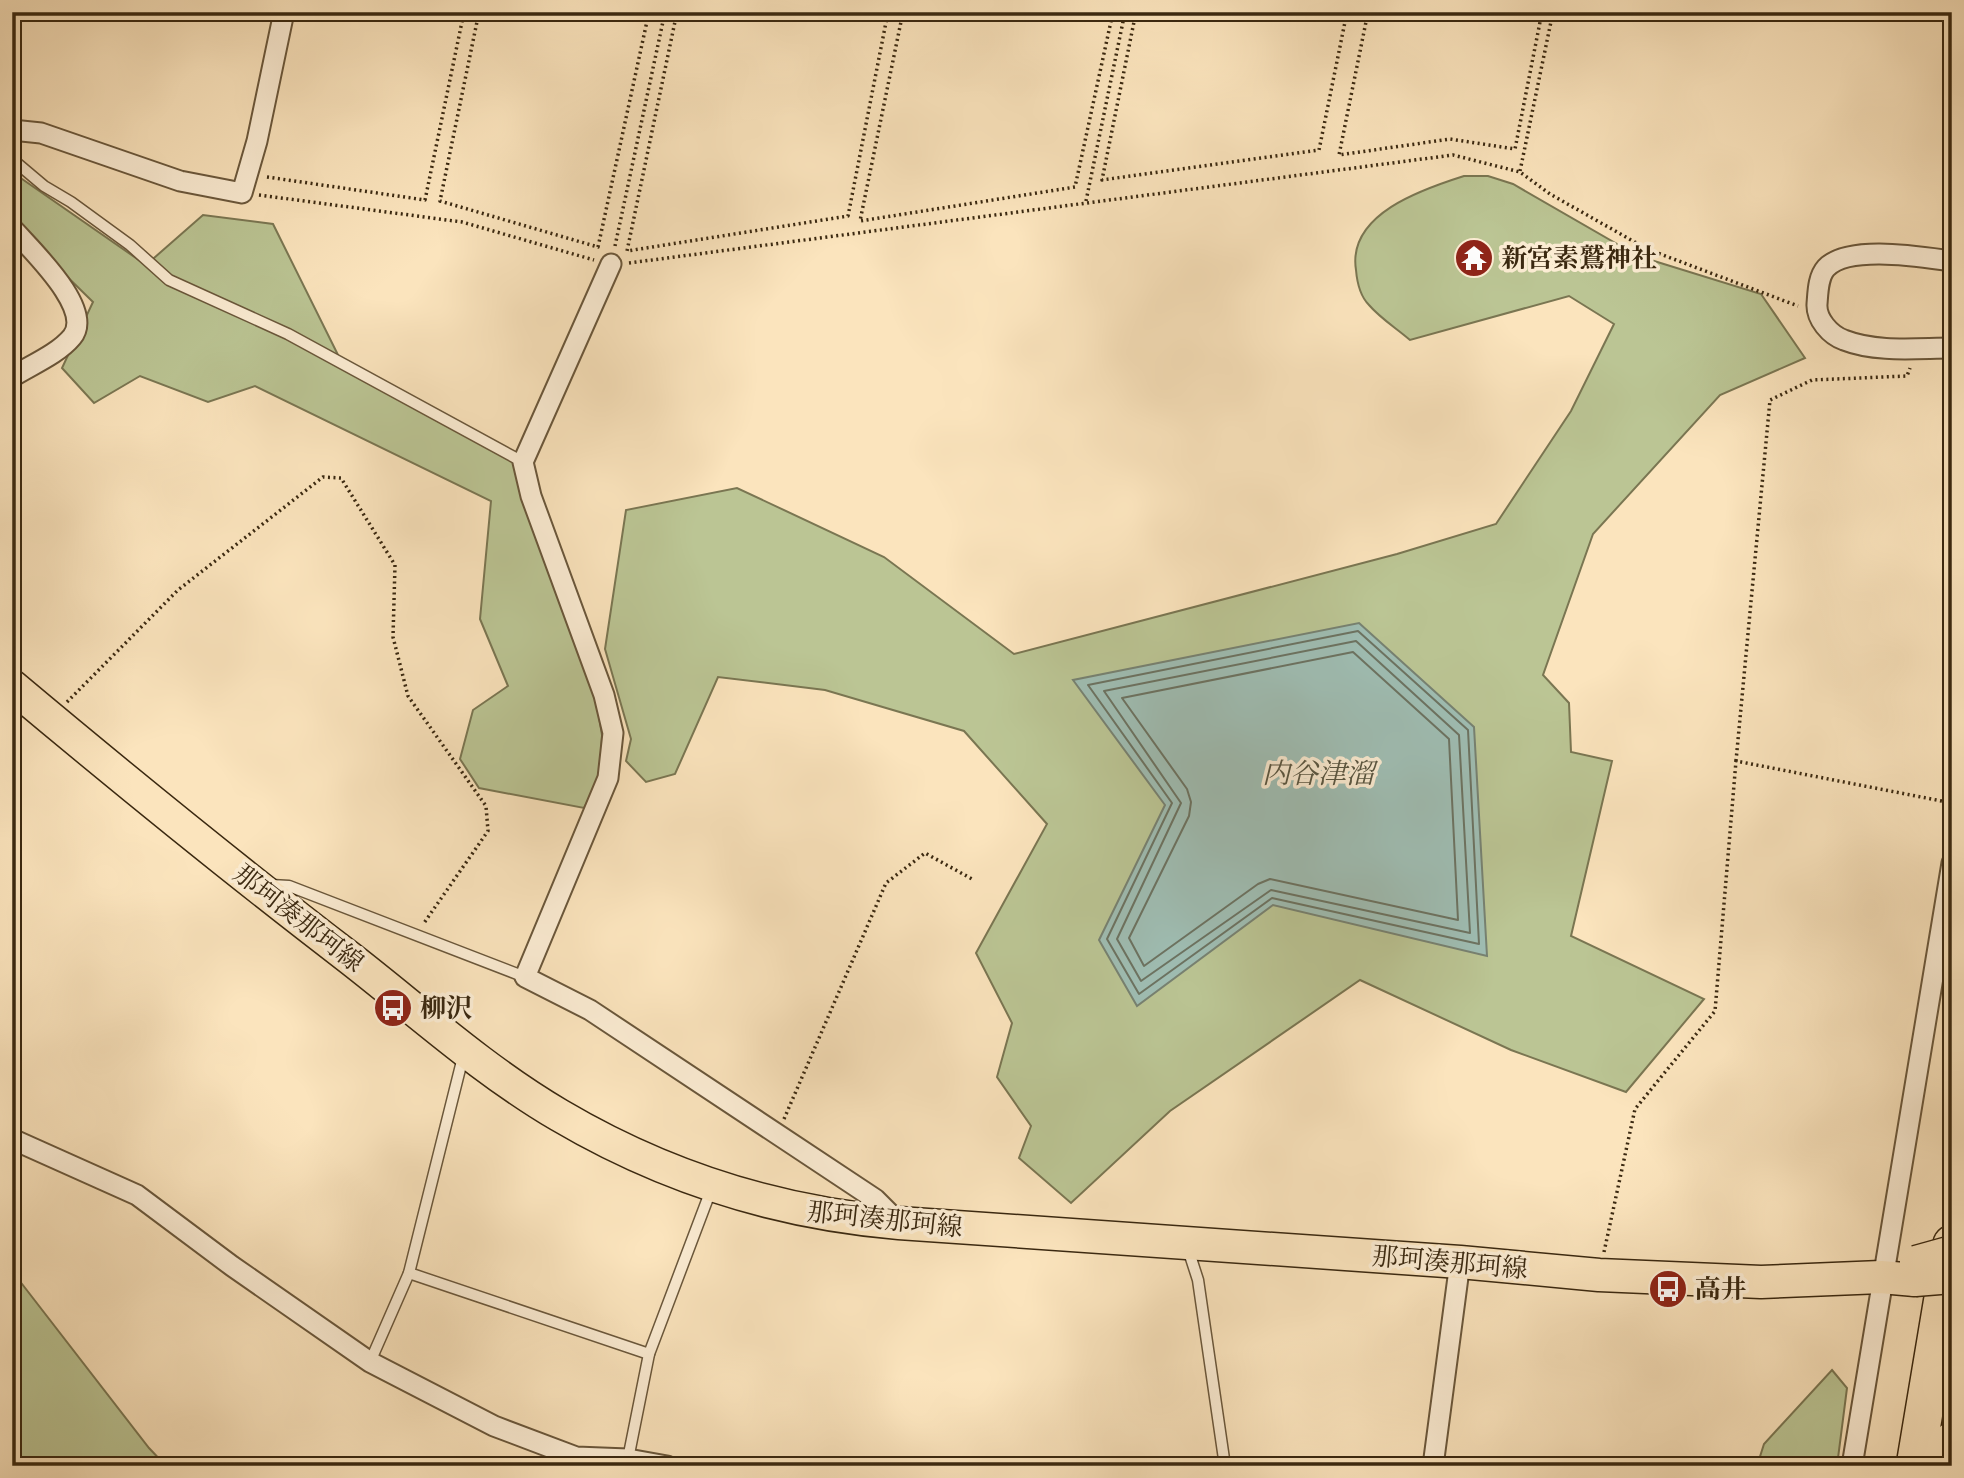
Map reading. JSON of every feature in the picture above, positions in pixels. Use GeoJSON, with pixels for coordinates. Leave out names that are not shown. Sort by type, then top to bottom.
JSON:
{"type":"FeatureCollection","features":[{"type":"Feature","properties":{"kind":"highway"},"geometry":{"type":"LineString","coordinates":[[1915,1466],[1952,1243]]}},
{"type":"Feature","properties":{"kind":"highway"},"geometry":{"type":"LineString","coordinates":[[1948,1466],[1952,1441]]}},
{"type":"Feature","properties":{"kind":"main road","name":"那珂湊那珂線"},"geometry":{"type":"LineString","coordinates":[[12,686],[257,887],[465,1049],[556,1114],[622,1150],[713,1186],[837,1218],[1460,1262],[1600,1275],[1760,1282],[1881,1277],[1915,1271],[1952,1252]]}},
{"type":"Feature","properties":{"kind":"main road","name":"那珂湊那珂線"},"geometry":{"type":"LineString","coordinates":[[1915,1271],[1952,1278]]}},
{"type":"Feature","properties":{"kind":"street"},"geometry":{"type":"LineString","coordinates":[[12,131],[41,133],[180,181],[242,192],[257,141],[284,12]]}},
{"type":"Feature","properties":{"kind":"street"},"geometry":{"type":"LineString","coordinates":[[12,229],[70,298],[78,318],[73,336],[12,377]]}},
{"type":"Feature","properties":{"kind":"street"},"geometry":{"type":"LineString","coordinates":[[1952,261],[1856,255],[1837,259],[1824,269],[1818,287],[1817,312],[1827,329],[1843,340],[1870,346],[1952,348]]}},
{"type":"Feature","properties":{"kind":"street"},"geometry":{"type":"LineString","coordinates":[[611,264],[523,461],[531,496],[604,695],[613,733],[608,778],[525,977],[590,1010],[876,1199],[899,1223]]}},
{"type":"Feature","properties":{"kind":"street"},"geometry":{"type":"LineString","coordinates":[[1853,1466],[1881,1277],[1952,863]]}},
{"type":"Feature","properties":{"kind":"street"},"geometry":{"type":"LineString","coordinates":[[12,1139],[137,1195],[232,1266],[370,1362],[494,1426],[576,1457],[628,1458],[667,1466]]}},
{"type":"Feature","properties":{"kind":"street"},"geometry":{"type":"LineString","coordinates":[[1433,1466],[1460,1262]]}},
{"type":"Feature","properties":{"kind":"lane"},"geometry":{"type":"LineString","coordinates":[[12,159],[44,187],[71,202],[130,245],[169,280],[288,334],[523,461]]}},
{"type":"Feature","properties":{"kind":"lane"},"geometry":{"type":"LineString","coordinates":[[257,887],[289,886],[525,977]]}},
{"type":"Feature","properties":{"kind":"lane"},"geometry":{"type":"LineString","coordinates":[[370,1362],[409,1273],[465,1049]]}},
{"type":"Feature","properties":{"kind":"lane"},"geometry":{"type":"LineString","coordinates":[[628,1458],[649,1354],[713,1186]]}},
{"type":"Feature","properties":{"kind":"lane"},"geometry":{"type":"LineString","coordinates":[[1186,1243],[1198,1280],[1225,1466]]}},
{"type":"Feature","properties":{"kind":"lane"},"geometry":{"type":"LineString","coordinates":[[409,1273],[649,1354]]}},
{"type":"Feature","properties":{"kind":"path"},"geometry":{"type":"LineString","coordinates":[[270,165],[267,178],[425,200],[464,12]]}},
{"type":"Feature","properties":{"kind":"path"},"geometry":{"type":"LineString","coordinates":[[479,12],[440,201],[598,247],[649,12]]}},
{"type":"Feature","properties":{"kind":"path"},"geometry":{"type":"LineString","coordinates":[[611,264],[665,12]]}},
{"type":"Feature","properties":{"kind":"path"},"geometry":{"type":"LineString","coordinates":[[677,12],[628,251],[848,216],[888,12]]}},
{"type":"Feature","properties":{"kind":"path"},"geometry":{"type":"LineString","coordinates":[[903,12],[860,221],[1075,187],[1113,12]]}},
{"type":"Feature","properties":{"kind":"path"},"geometry":{"type":"LineString","coordinates":[[1086,201],[1125,12]]}},
{"type":"Feature","properties":{"kind":"path"},"geometry":{"type":"LineString","coordinates":[[1136,12],[1102,180],[1319,150],[1347,12]]}},
{"type":"Feature","properties":{"kind":"path"},"geometry":{"type":"LineString","coordinates":[[1367,12],[1339,155],[1450,139],[1515,149],[1542,12]]}},
{"type":"Feature","properties":{"kind":"path"},"geometry":{"type":"LineString","coordinates":[[1520,172],[1553,12]]}},
{"type":"Feature","properties":{"kind":"path"},"geometry":{"type":"LineString","coordinates":[[242,192],[462,222],[611,264],[1453,155],[1520,172],[1550,194],[1647,248],[1817,312]]}},
{"type":"Feature","properties":{"kind":"path"},"geometry":{"type":"LineString","coordinates":[[1600,1275],[1636,1109],[1715,1011],[1770,400],[1812,380],[1906,376],[1917,348]]}},
{"type":"Feature","properties":{"kind":"path"},"geometry":{"type":"LineString","coordinates":[[51,718],[178,590],[323,477],[341,478],[396,565],[393,637],[408,696],[486,806],[488,831],[415,935]]}},
{"type":"Feature","properties":{"kind":"path"},"geometry":{"type":"LineString","coordinates":[[1736,761],[1952,803]]}},
{"type":"Feature","properties":{"kind":"path"},"geometry":{"type":"LineString","coordinates":[[777,1134],[886,883],[925,853],[972,879]]}},
{"type":"Feature","properties":{"kind":"green space"},"geometry":{"type":"Polygon","coordinates":[[[12,172],[146,265],[203,215],[273,224],[343,365],[519,465],[596,698],[602,735],[600,779],[584,808],[479,788],[460,759],[473,710],[508,686],[480,619],[491,501],[255,386],[208,402],[140,376],[94,403],[62,368],[93,302],[46,256],[12,214],[12,172]]]}},
{"type":"Feature","properties":{"kind":"green space"},"geometry":{"type":"Polygon","coordinates":[[[1464,176],[1488,176],[1513,184],[1638,256],[1761,294],[1805,358],[1720,395],[1593,534],[1543,675],[1569,703],[1571,752],[1612,761],[1571,936],[1704,999],[1626,1092],[1511,1050],[1360,980],[1170,1111],[1071,1203],[1019,1158],[1031,1126],[997,1077],[1012,1023],[976,953],[1047,824],[964,731],[825,690],[718,677],[675,774],[646,782],[626,761],[631,739],[605,649],[626,510],[737,488],[884,557],[1014,654],[1397,554],[1496,524],[1571,411],[1614,324],[1569,296],[1410,340],[1373,310],[1361,293],[1356,275],[1356,250],[1363,234],[1375,219],[1391,207],[1429,188],[1464,176]]]}},
{"type":"Feature","properties":{"kind":"green space"},"geometry":{"type":"Polygon","coordinates":[[[12,1271],[149,1448],[166,1466],[12,1466],[12,1271]]]}},
{"type":"Feature","properties":{"kind":"green space"},"geometry":{"type":"Polygon","coordinates":[[[1832,1370],[1847,1388],[1837,1466],[1757,1466],[1764,1444],[1832,1370]]]}},
{"type":"Feature","properties":{"kind":"water","name":"内谷津溜"},"geometry":{"type":"Polygon","coordinates":[[[1359,623],[1474,727],[1487,956],[1273,905],[1137,1006],[1099,940],[1165,805],[1073,680],[1359,623]]]}},
{"type":"Feature","properties":{"kind":"place","name":"新宮素鷲神社"},"geometry":{"type":"Point","coordinates":[1474,258]}},
{"type":"Feature","properties":{"kind":"place","name":"柳沢"},"geometry":{"type":"Point","coordinates":[393,1008]}},
{"type":"Feature","properties":{"kind":"place","name":"高井"},"geometry":{"type":"Point","coordinates":[1668,1289]}}]}
